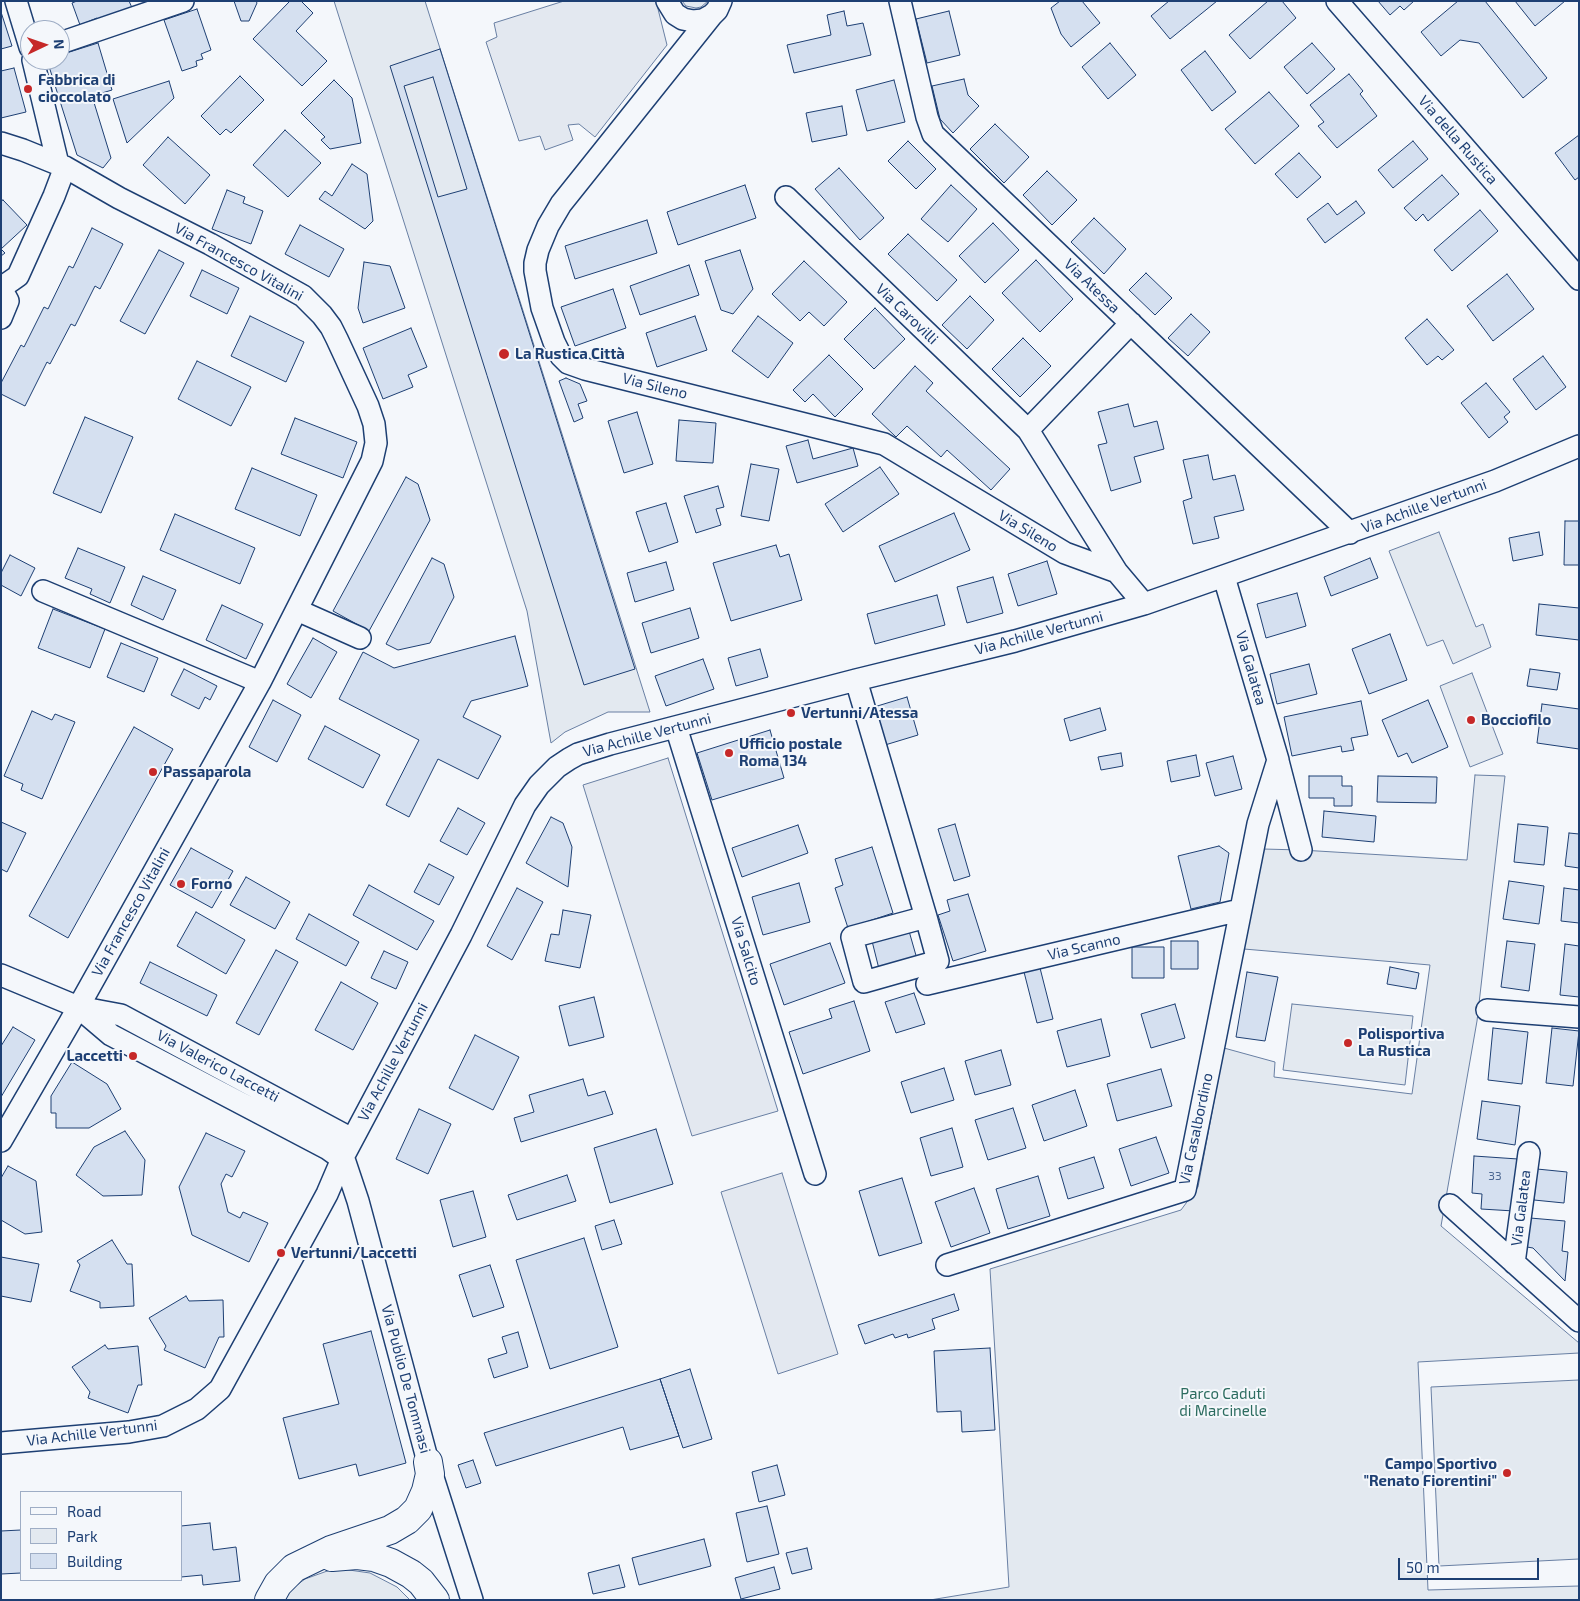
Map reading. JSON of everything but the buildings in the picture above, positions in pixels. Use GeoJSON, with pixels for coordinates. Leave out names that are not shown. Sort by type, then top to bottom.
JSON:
{"type":"FeatureCollection","features":[{"type":"Feature","properties":{"kind":"highway"},"geometry":{"type":"LineString","coordinates":[[269,1600],[285,1575],[294,1568],[331,1550],[390,1530],[407,1520],[418,1508],[426,1491],[430,1474],[428,1462]]}},
{"type":"Feature","properties":{"kind":"highway"},"geometry":{"type":"LineString","coordinates":[[306,1562],[348,1555],[382,1559],[412,1574],[435,1600]]}},
{"type":"Feature","properties":{"kind":"street"},"geometry":{"type":"LineString","coordinates":[[16,1],[22,20]]}},
{"type":"Feature","properties":{"kind":"street"},"geometry":{"type":"LineString","coordinates":[[70,39],[183,1]]}},
{"type":"Feature","properties":{"kind":"street"},"geometry":{"type":"LineString","coordinates":[[667,1],[675,14],[683,19],[693,21],[703,20],[716,8]]}},
{"type":"Feature","properties":{"kind":"street","name":"Via Atessa"},"geometry":{"type":"LineString","coordinates":[[900,1],[924,109],[933,134],[1350,533]]}},
{"type":"Feature","properties":{"kind":"street","name":"Via della Rustica"},"geometry":{"type":"LineString","coordinates":[[1337,1],[1579,279]]}},
{"type":"Feature","properties":{"kind":"street","name":"Via Sileno"},"geometry":{"type":"LineString","coordinates":[[716,8],[562,204],[548,226],[538,250],[535,271],[547,323],[561,356],[568,363],[585,369],[884,444],[1065,553],[1117,572]]}},
{"type":"Feature","properties":{"kind":"street"},"geometry":{"type":"LineString","coordinates":[[1,318],[8,301],[1,288],[18,276],[54,196],[61,165],[36,70]]}},
{"type":"Feature","properties":{"kind":"street","name":"Via Francesco Vitalini"},"geometry":{"type":"LineString","coordinates":[[1,143],[61,165],[303,296],[313,304],[331,327],[371,415],[375,434],[372,462],[260,682],[1,1141]]}},
{"type":"Feature","properties":{"kind":"street","name":"Via Carovilli"},"geometry":{"type":"LineString","coordinates":[[786,197],[1028,430],[1117,572],[1144,604]]}},
{"type":"Feature","properties":{"kind":"street"},"geometry":{"type":"LineString","coordinates":[[1028,430],[1131,322]]}},
{"type":"Feature","properties":{"kind":"street","name":"Via Achille Vertunni"},"geometry":{"type":"LineString","coordinates":[[1,1443],[100,1435],[163,1426],[197,1409],[212,1397],[226,1380],[327,1194],[352,1138],[461,934],[525,805],[532,794],[557,767],[578,754],[856,680],[1015,641],[1144,604],[1495,481],[1579,446]]}},
{"type":"Feature","properties":{"kind":"street","name":"Via Galatea"},"geometry":{"type":"LineString","coordinates":[[1224,577],[1278,760],[1301,850]]}},
{"type":"Feature","properties":{"kind":"street"},"geometry":{"type":"LineString","coordinates":[[43,590],[260,682]]}},
{"type":"Feature","properties":{"kind":"street"},"geometry":{"type":"LineString","coordinates":[[297,610],[360,638]]}},
{"type":"Feature","properties":{"kind":"street"},"geometry":{"type":"LineString","coordinates":[[856,680],[926,917]]}},
{"type":"Feature","properties":{"kind":"street","name":"Via Salcito"},"geometry":{"type":"LineString","coordinates":[[676,727],[815,1174]]}},
{"type":"Feature","properties":{"kind":"street","name":"Via Casalbordino"},"geometry":{"type":"LineString","coordinates":[[947,1265],[1185,1190],[1258,824],[1278,760]]}},
{"type":"Feature","properties":{"kind":"street","name":"Via Scanno"},"geometry":{"type":"LineString","coordinates":[[927,984],[1240,910]]}},
{"type":"Feature","properties":{"kind":"street","name":"Via Valerico Laccetti"},"geometry":{"type":"LineString","coordinates":[[1,974],[78,1007],[121,1015],[352,1138]]}},
{"type":"Feature","properties":{"kind":"street","name":"Via Valerico Laccetti"},"geometry":{"type":"LineString","coordinates":[[78,1007],[111,1035],[254,1110],[342,1159]]}},
{"type":"Feature","properties":{"kind":"street"},"geometry":{"type":"LineString","coordinates":[[1487,1010],[1579,1017]]}},
{"type":"Feature","properties":{"kind":"street"},"geometry":{"type":"LineString","coordinates":[[111,1035],[111,1022],[114,1017],[121,1015]]}},
{"type":"Feature","properties":{"kind":"street"},"geometry":{"type":"LineString","coordinates":[[254,1110],[262,1108],[266,1102],[264,1090]]}},
{"type":"Feature","properties":{"kind":"street","name":"Via Galatea"},"geometry":{"type":"LineString","coordinates":[[1514,1263],[1528,1153]]}},
{"type":"Feature","properties":{"kind":"street","name":"Via Publio De Tommasi"},"geometry":{"type":"LineString","coordinates":[[342,1159],[347,1167],[358,1201],[428,1462],[472,1600]]}},
{"type":"Feature","properties":{"kind":"street","name":"Via Galatea"},"geometry":{"type":"LineString","coordinates":[[1450,1205],[1579,1321]]}},
{"type":"Feature","properties":{"kind":"green space"},"geometry":{"type":"Polygon","coordinates":[[[334,1],[425,1],[650,712],[608,712],[565,732],[551,743],[527,611],[334,1]]]}},
{"type":"Feature","properties":{"kind":"green space"},"geometry":{"type":"Polygon","coordinates":[[[682,1],[708,1],[701,7],[696,8],[686,6],[682,1]]]}},
{"type":"Feature","properties":{"kind":"green space"},"geometry":{"type":"Polygon","coordinates":[[[1439,532],[1476,627],[1483,624],[1491,647],[1453,664],[1443,640],[1427,646],[1389,551],[1439,532]]]}},
{"type":"Feature","properties":{"kind":"green space","name":"Bocciofilo"},"geometry":{"type":"Polygon","coordinates":[[[1472,673],[1503,754],[1470,767],[1440,686],[1472,673]]]}},
{"type":"Feature","properties":{"kind":"green space","name":"Parco Caduti di Marcinelle"},"geometry":{"type":"Polygon","coordinates":[[[1475,775],[1505,776],[1477,1021],[1441,1226],[1579,1343],[1579,1353],[1418,1362],[1428,1590],[1579,1586],[1579,1600],[930,1600],[1009,1587],[990,1269],[1181,1210],[1198,1187],[1224,1048],[1275,1062],[1274,1077],[1412,1094],[1430,965],[1244,949],[1263,849],[1467,860],[1475,775]]]}},
{"type":"Feature","properties":{"kind":"green space","name":"Polisportiva La Rustica"},"geometry":{"type":"Polygon","coordinates":[[[1292,1004],[1413,1016],[1405,1085],[1283,1070],[1292,1004]]]}},
{"type":"Feature","properties":{"kind":"green space","name":"Campo Sportivo \"Renato Fiorentini\""},"geometry":{"type":"Polygon","coordinates":[[[1579,1380],[1579,1559],[1439,1566],[1431,1387],[1579,1380]]]}},
{"type":"Feature","properties":{"kind":"green space"},"geometry":{"type":"Polygon","coordinates":[[[342,1569],[370,1573],[397,1587],[410,1600],[281,1600],[305,1579],[330,1570],[342,1569]]]}},
{"type":"Feature","properties":{"kind":"shaded area"},"geometry":{"type":"Polygon","coordinates":[[[564,1],[656,1],[667,45],[595,137],[579,124],[568,125],[573,140],[545,150],[540,136],[519,141],[486,42],[497,37],[494,23],[564,1]]]}},
{"type":"Feature","properties":{"kind":"shaded area"},"geometry":{"type":"Polygon","coordinates":[[[668,758],[778,1111],[692,1136],[583,785],[668,758]]]}},
{"type":"Feature","properties":{"kind":"shaded area"},"geometry":{"type":"Polygon","coordinates":[[[782,1173],[838,1354],[778,1374],[721,1192],[782,1173]]]}},
{"type":"Feature","properties":{"kind":"place","name":"Fabbrica di cioccolato"},"geometry":{"type":"Point","coordinates":[28,89]}},
{"type":"Feature","properties":{"kind":"place","name":"La Rustica Città"},"geometry":{"type":"Point","coordinates":[504,354]}},
{"type":"Feature","properties":{"kind":"place","name":"Vertunni/Atessa"},"geometry":{"type":"Point","coordinates":[791,713]}},
{"type":"Feature","properties":{"kind":"place","name":"Bocciofilo"},"geometry":{"type":"Point","coordinates":[1471,720]}},
{"type":"Feature","properties":{"kind":"place","name":"Ufficio postale Roma 134"},"geometry":{"type":"Point","coordinates":[729,753]}},
{"type":"Feature","properties":{"kind":"place","name":"Passaparola"},"geometry":{"type":"Point","coordinates":[153,772]}},
{"type":"Feature","properties":{"kind":"place","name":"Forno"},"geometry":{"type":"Point","coordinates":[181,884]}},
{"type":"Feature","properties":{"kind":"place","name":"Polisportiva La Rustica"},"geometry":{"type":"Point","coordinates":[1348,1043]}},
{"type":"Feature","properties":{"kind":"place","name":"Laccetti"},"geometry":{"type":"Point","coordinates":[133,1056]}},
{"type":"Feature","properties":{"kind":"place","name":"Vertunni/Laccetti"},"geometry":{"type":"Point","coordinates":[281,1253]}},
{"type":"Feature","properties":{"kind":"place","name":"Campo Sportivo \"Renato Fiorentini\""},"geometry":{"type":"Point","coordinates":[1507,1473]}}]}
